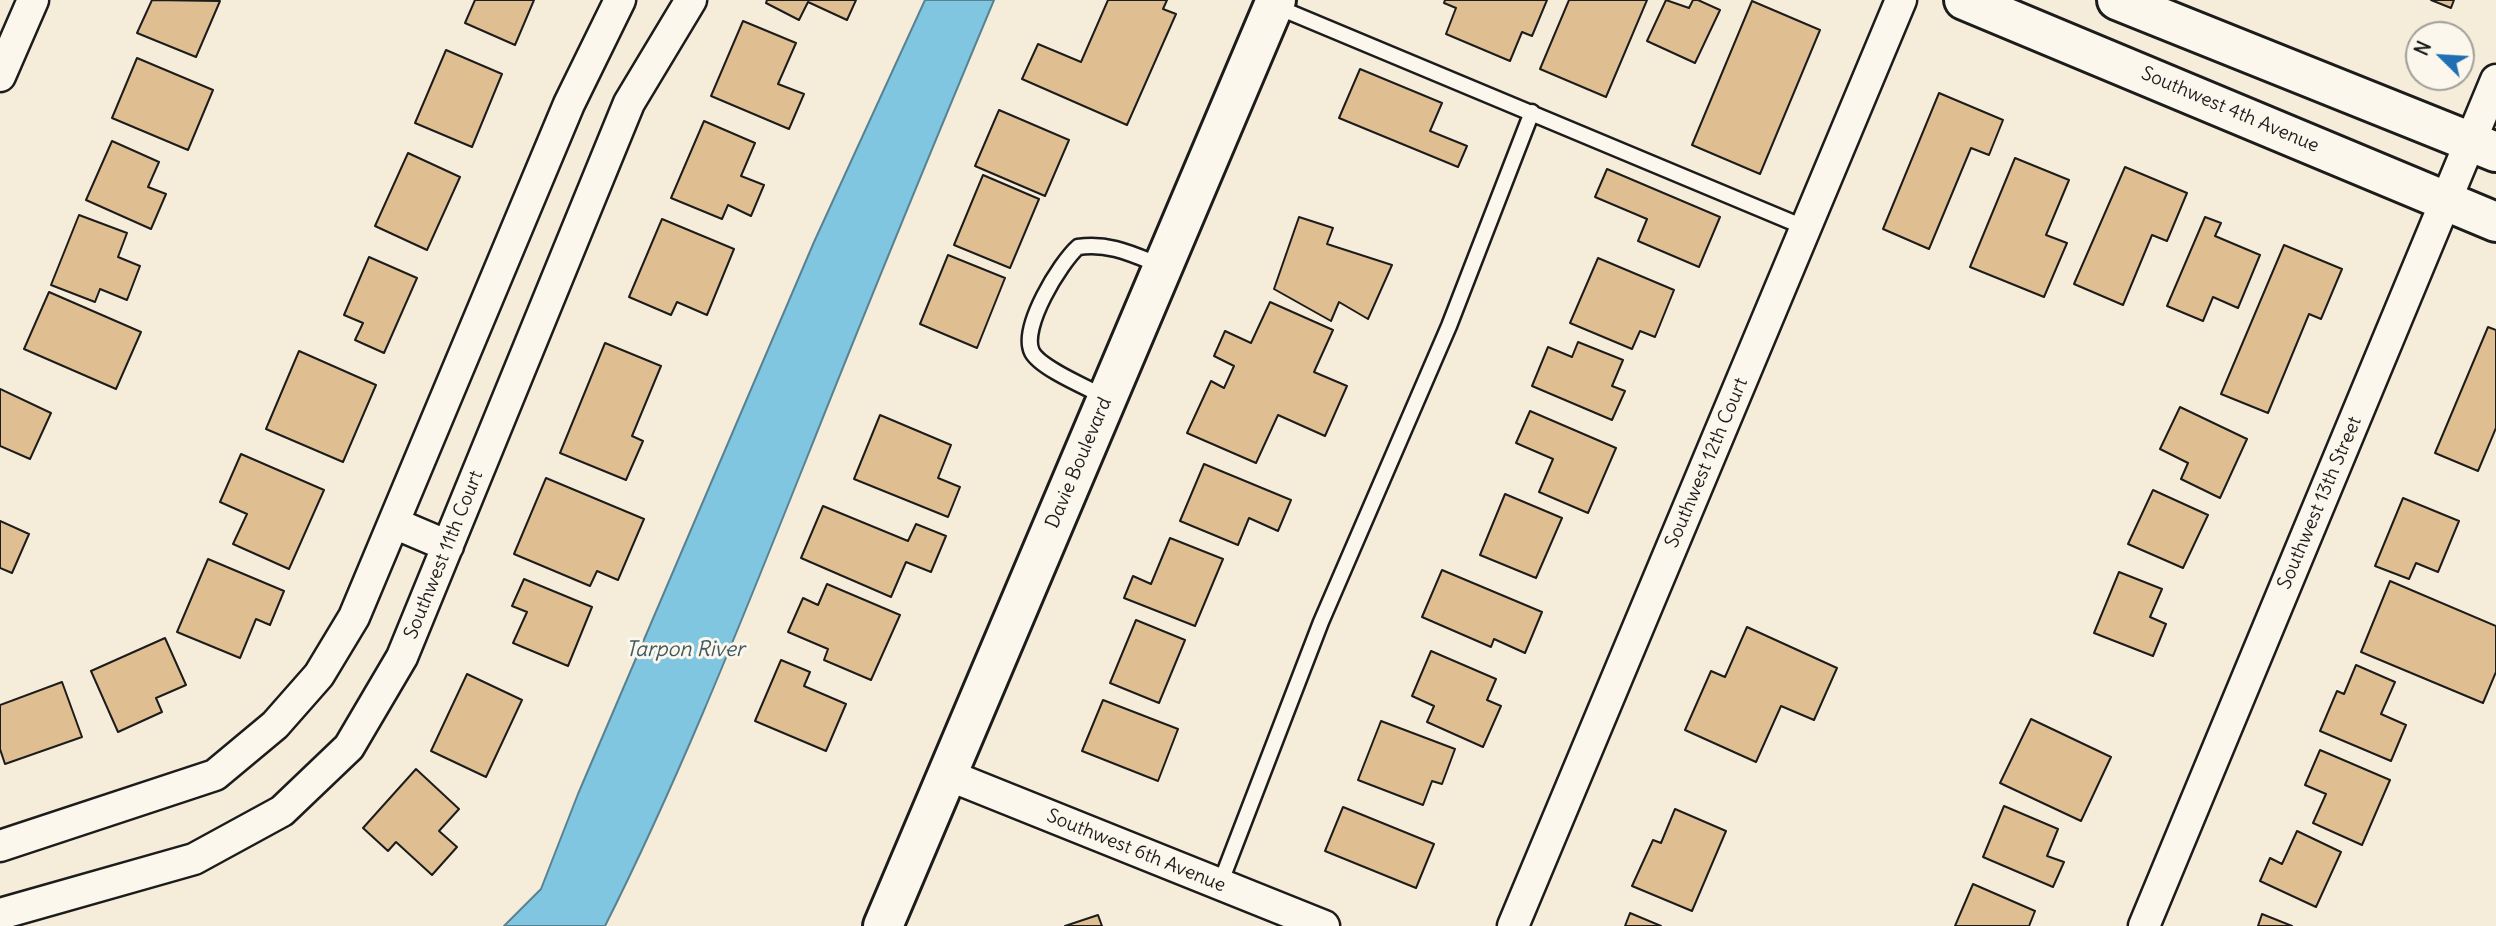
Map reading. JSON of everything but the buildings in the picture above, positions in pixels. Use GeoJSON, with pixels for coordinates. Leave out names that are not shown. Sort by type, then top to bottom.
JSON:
{"type":"FeatureCollection","features":[{"type":"Feature","properties":{"kind":"main road","name":"Southwest 4th Avenue"},"geometry":{"type":"LineString","coordinates":[[1964,0],[2496,222]]}},
{"type":"Feature","properties":{"kind":"main road"},"geometry":{"type":"LineString","coordinates":[[2117,0],[2483,147]]}},
{"type":"Feature","properties":{"kind":"main road","name":"Davie Boulevard"},"geometry":{"type":"LineString","coordinates":[[883,926],[1275,3]]}},
{"type":"Feature","properties":{"kind":"street"},"geometry":{"type":"LineString","coordinates":[[0,76],[33,0]]}},
{"type":"Feature","properties":{"kind":"street"},"geometry":{"type":"LineString","coordinates":[[0,846],[215,775],[275,725],[319,676],[354,617],[569,104],[620,0]]}},
{"type":"Feature","properties":{"kind":"street","name":"Southwest 11th Court"},"geometry":{"type":"LineString","coordinates":[[0,914],[194,859],[282,811],[349,747],[402,657],[629,103],[691,0]]}},
{"type":"Feature","properties":{"kind":"street","name":"Southwest 12th Court"},"geometry":{"type":"LineString","coordinates":[[1513,926],[1901,0]]}},
{"type":"Feature","properties":{"kind":"street","name":"Southwest 13th Street"},"geometry":{"type":"LineString","coordinates":[[2144,926],[2446,200],[2483,147],[2496,80]]}},
{"type":"Feature","properties":{"kind":"street"},"geometry":{"type":"LineString","coordinates":[[394,523],[448,546]]}},
{"type":"Feature","properties":{"kind":"street","name":"Southwest 6th Avenue"},"geometry":{"type":"LineString","coordinates":[[948,775],[1324,926]]}},
{"type":"Feature","properties":{"kind":"lane"},"geometry":{"type":"LineString","coordinates":[[1275,3],[1806,228]]}},
{"type":"Feature","properties":{"kind":"lane"},"geometry":{"type":"LineString","coordinates":[[1220,884],[1321,622],[1449,326],[1532,113]]}},
{"type":"Feature","properties":{"kind":"lane"},"geometry":{"type":"LineString","coordinates":[[1107,397],[1042,363],[1032,354],[1030,347],[1036,319],[1051,279],[1078,247],[1091,245],[1108,245],[1162,266]]}},
{"type":"Feature","properties":{"kind":"water","name":"Tarpon River"},"geometry":{"type":"Polygon","coordinates":[[[925,0],[994,0],[875,287],[735,637],[660,812],[605,926],[504,926],[541,889],[578,794],[814,242],[925,0]]]}}]}
